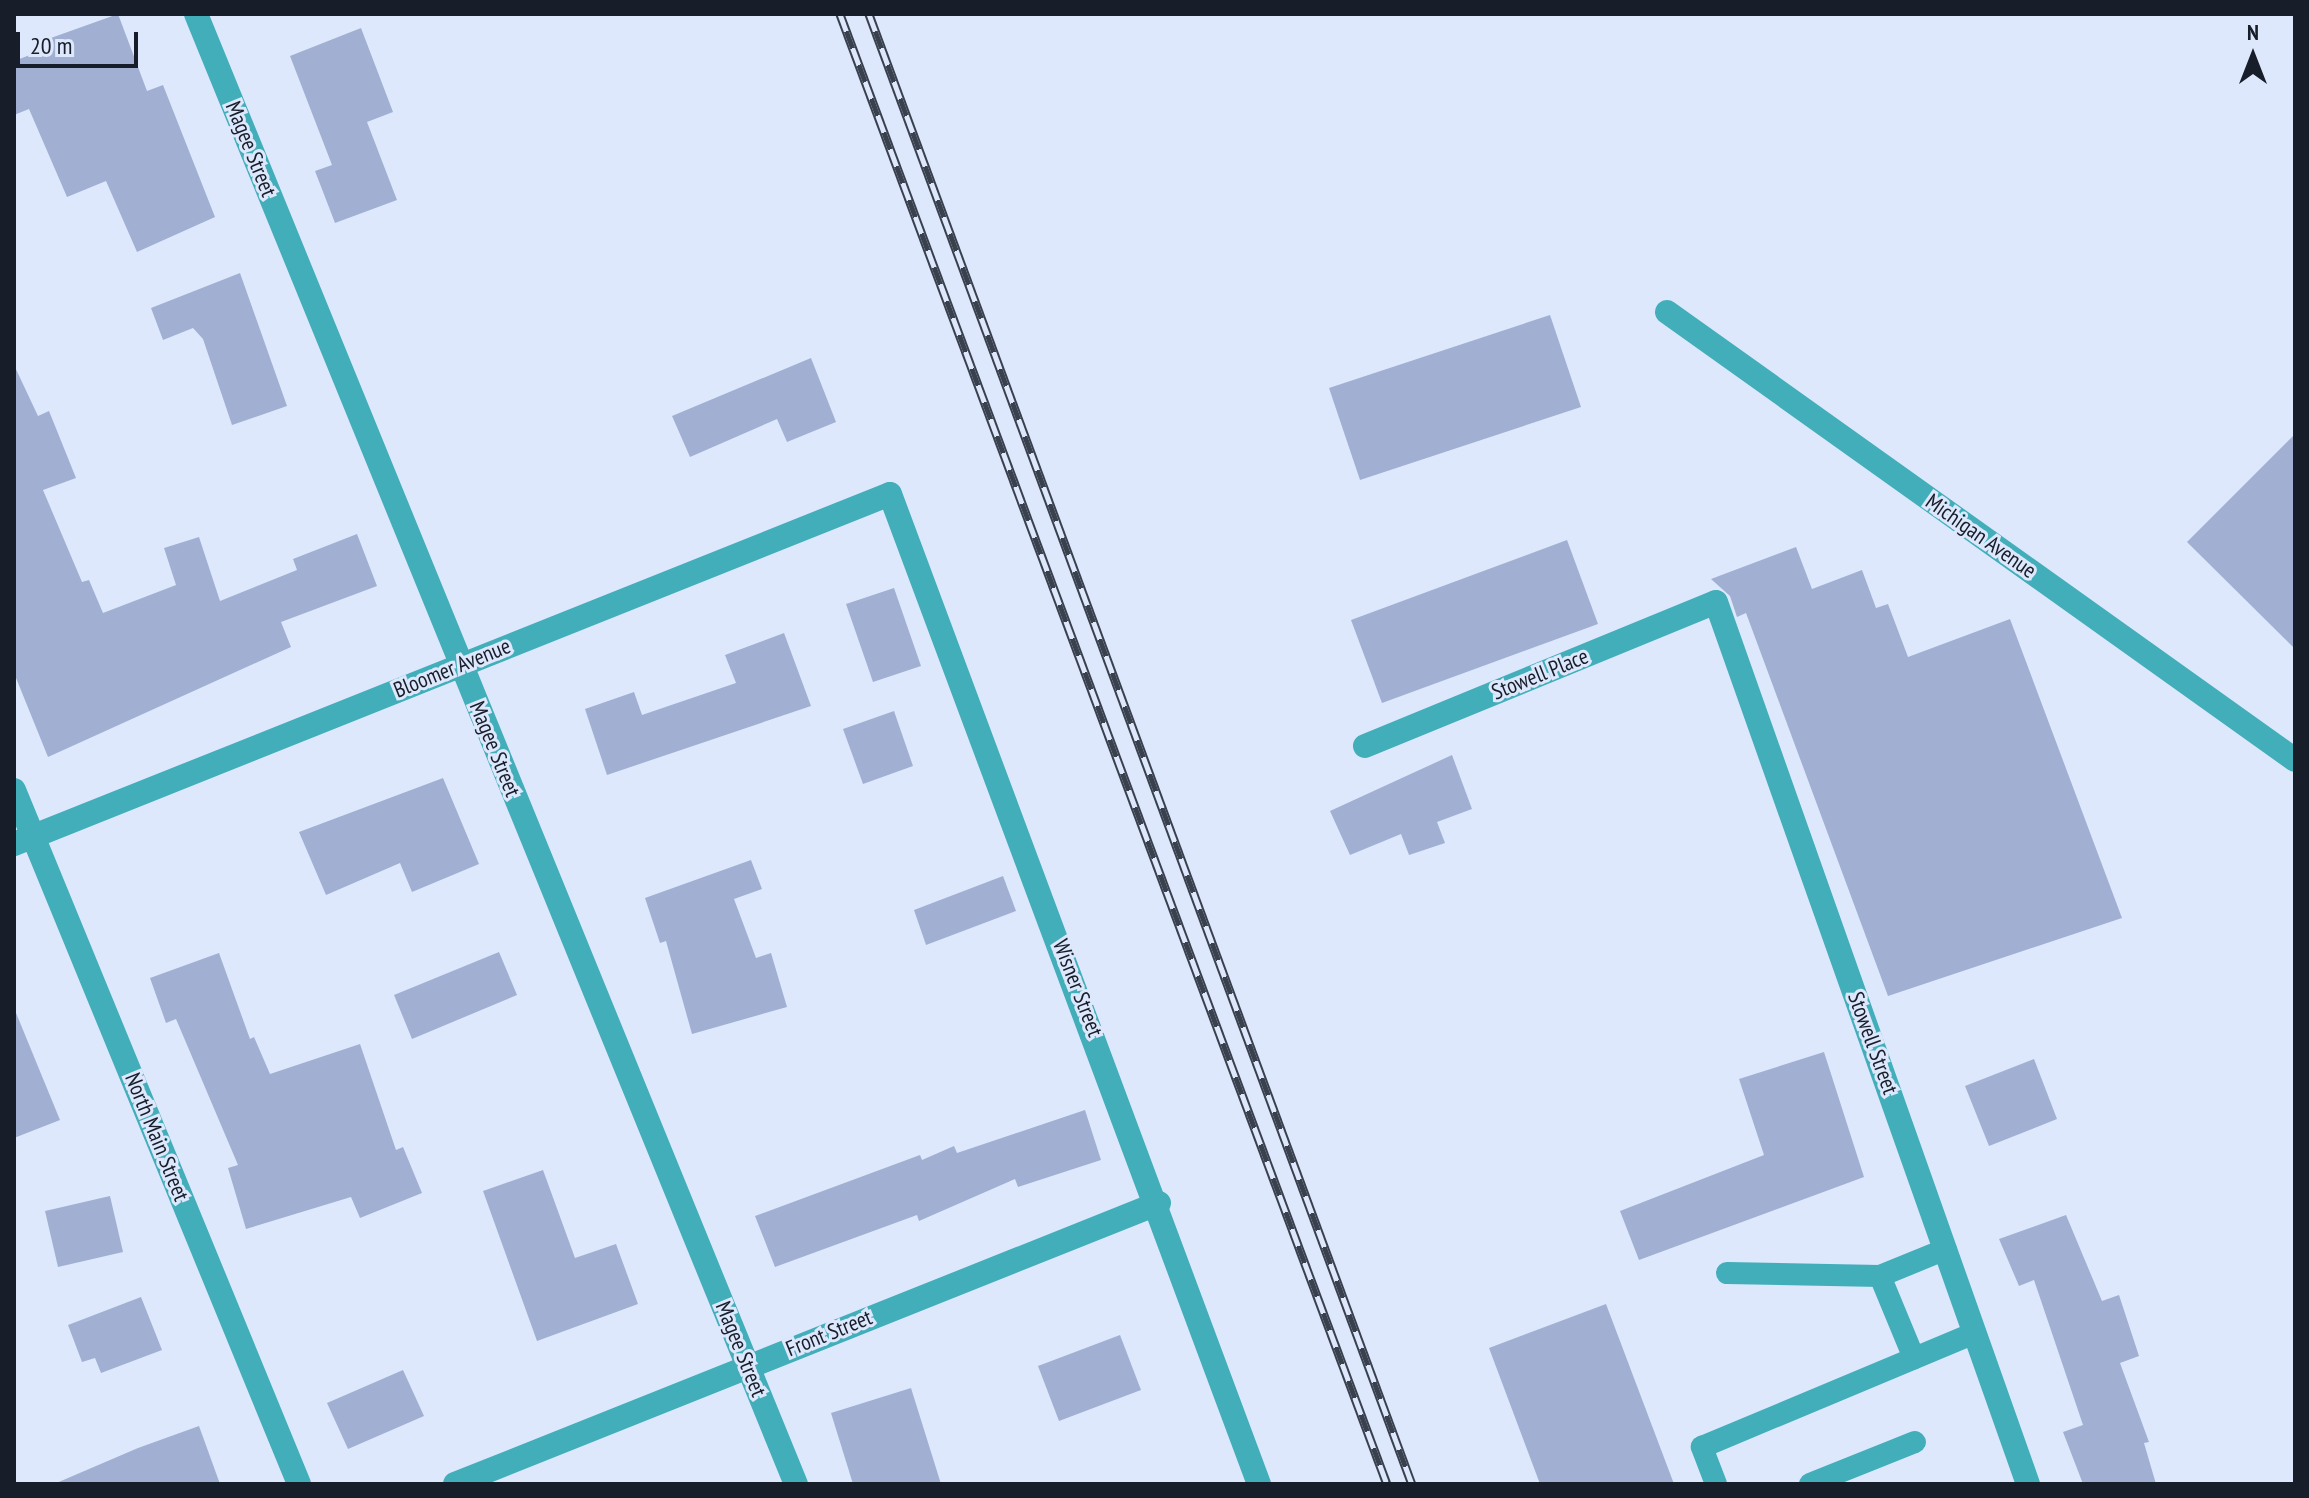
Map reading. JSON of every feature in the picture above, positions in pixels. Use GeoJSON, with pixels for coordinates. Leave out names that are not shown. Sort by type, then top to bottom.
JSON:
{"type":"FeatureCollection","features":[{"type":"Feature","properties":{"kind":"street","name":"Magee Street"},"geometry":{"type":"LineString","coordinates":[[196,14],[796,1484]]}},
{"type":"Feature","properties":{"kind":"street","name":"Michigan Avenue"},"geometry":{"type":"LineString","coordinates":[[1667,312],[2295,760]]}},
{"type":"Feature","properties":{"kind":"street","name":"Bloomer Avenue"},"geometry":{"type":"LineString","coordinates":[[24,840],[890,494]]}},
{"type":"Feature","properties":{"kind":"street","name":"Wisner Street"},"geometry":{"type":"LineString","coordinates":[[890,494],[1159,1203],[1259,1484]]}},
{"type":"Feature","properties":{"kind":"street","name":"Stowell Place"},"geometry":{"type":"LineString","coordinates":[[1365,746],[1716,602]]}},
{"type":"Feature","properties":{"kind":"street","name":"Stowell Street"},"geometry":{"type":"LineString","coordinates":[[1716,602],[2028,1484]]}},
{"type":"Feature","properties":{"kind":"street","name":"North Main Street"},"geometry":{"type":"LineString","coordinates":[[14,790],[24,840],[299,1484]]}},
{"type":"Feature","properties":{"kind":"street","name":"Front Street"},"geometry":{"type":"LineString","coordinates":[[455,1484],[1159,1203]]}},
{"type":"Feature","properties":{"kind":"lane"},"geometry":{"type":"LineString","coordinates":[[1727,1273],[1880,1276],[1946,1249]]}},
{"type":"Feature","properties":{"kind":"lane"},"geometry":{"type":"LineString","coordinates":[[1880,1276],[1914,1358]]}},
{"type":"Feature","properties":{"kind":"lane"},"geometry":{"type":"LineString","coordinates":[[1716,1484],[1702,1447],[1975,1333]]}},
{"type":"Feature","properties":{"kind":"lane"},"geometry":{"type":"LineString","coordinates":[[1810,1484],[1915,1442]]}},
{"type":"Feature","properties":{"kind":"building"},"geometry":{"type":"Polygon","coordinates":[[[118,14],[147,91],[163,85],[215,217],[137,252],[106,181],[67,197],[29,109],[14,115],[14,61],[51,47],[48,39],[118,14]]]}},
{"type":"Feature","properties":{"kind":"building"},"geometry":{"type":"Polygon","coordinates":[[[361,28],[393,112],[367,122],[397,200],[335,223],[315,171],[332,165],[290,56],[361,28]]]}},
{"type":"Feature","properties":{"kind":"building"},"geometry":{"type":"Polygon","coordinates":[[[240,273],[287,406],[232,425],[203,339],[193,328],[163,340],[151,308],[240,273]]]}},
{"type":"Feature","properties":{"kind":"building"},"geometry":{"type":"Polygon","coordinates":[[[1550,315],[1581,407],[1360,480],[1329,388],[1550,315]]]}},
{"type":"Feature","properties":{"kind":"building"},"geometry":{"type":"Polygon","coordinates":[[[811,358],[836,422],[787,442],[777,419],[690,457],[672,416],[811,358]]]}},
{"type":"Feature","properties":{"kind":"building"},"geometry":{"type":"Polygon","coordinates":[[[14,365],[38,416],[49,411],[76,478],[43,490],[82,582],[89,580],[103,613],[176,585],[164,548],[199,537],[220,601],[297,570],[293,559],[357,534],[377,586],[281,622],[291,647],[48,757],[14,673],[14,365]]]}},
{"type":"Feature","properties":{"kind":"building"},"geometry":{"type":"Polygon","coordinates":[[[2295,434],[2295,649],[2187,542],[2295,434]]]}},
{"type":"Feature","properties":{"kind":"building"},"geometry":{"type":"Polygon","coordinates":[[[1567,540],[1598,624],[1382,703],[1351,620],[1567,540]]]}},
{"type":"Feature","properties":{"kind":"building"},"geometry":{"type":"Polygon","coordinates":[[[1796,547],[1812,589],[1862,570],[1876,608],[1888,604],[1908,657],[2010,619],[2122,918],[1888,996],[1746,613],[1737,617],[1730,596],[1711,579],[1796,547]]]}},
{"type":"Feature","properties":{"kind":"building"},"geometry":{"type":"Polygon","coordinates":[[[894,588],[921,666],[873,682],[846,604],[894,588]]]}},
{"type":"Feature","properties":{"kind":"building"},"geometry":{"type":"Polygon","coordinates":[[[784,633],[811,706],[607,775],[585,709],[634,692],[642,715],[736,683],[725,655],[784,633]]]}},
{"type":"Feature","properties":{"kind":"building"},"geometry":{"type":"Polygon","coordinates":[[[894,711],[913,766],[863,784],[843,729],[894,711]]]}},
{"type":"Feature","properties":{"kind":"building"},"geometry":{"type":"Polygon","coordinates":[[[1452,755],[1472,809],[1437,822],[1445,843],[1409,855],[1401,834],[1350,855],[1330,811],[1452,755]]]}},
{"type":"Feature","properties":{"kind":"building"},"geometry":{"type":"Polygon","coordinates":[[[443,778],[479,864],[412,892],[400,863],[326,895],[299,832],[443,778]]]}},
{"type":"Feature","properties":{"kind":"building"},"geometry":{"type":"Polygon","coordinates":[[[751,860],[762,889],[734,899],[756,958],[771,953],[787,1007],[692,1034],[666,941],[660,943],[645,898],[751,860]]]}},
{"type":"Feature","properties":{"kind":"building"},"geometry":{"type":"Polygon","coordinates":[[[1003,876],[1016,911],[926,945],[914,910],[1003,876]]]}},
{"type":"Feature","properties":{"kind":"building"},"geometry":{"type":"Polygon","coordinates":[[[499,952],[517,995],[412,1039],[394,995],[499,952]]]}},
{"type":"Feature","properties":{"kind":"building"},"geometry":{"type":"Polygon","coordinates":[[[219,953],[250,1039],[254,1037],[270,1074],[360,1044],[396,1150],[403,1147],[422,1193],[360,1218],[351,1197],[246,1229],[228,1168],[238,1165],[176,1019],[166,1023],[150,978],[219,953]]]}},
{"type":"Feature","properties":{"kind":"building"},"geometry":{"type":"Polygon","coordinates":[[[14,1008],[60,1120],[14,1138],[14,1008]]]}},
{"type":"Feature","properties":{"kind":"building"},"geometry":{"type":"Polygon","coordinates":[[[1824,1052],[1864,1177],[1639,1260],[1620,1211],[1764,1155],[1739,1079],[1824,1052]]]}},
{"type":"Feature","properties":{"kind":"building"},"geometry":{"type":"Polygon","coordinates":[[[2034,1059],[2057,1119],[1989,1146],[1965,1086],[2034,1059]]]}},
{"type":"Feature","properties":{"kind":"building"},"geometry":{"type":"Polygon","coordinates":[[[1085,1110],[1101,1160],[1018,1187],[1015,1179],[919,1221],[917,1215],[775,1267],[755,1216],[920,1155],[922,1160],[954,1146],[957,1153],[1085,1110]]]}},
{"type":"Feature","properties":{"kind":"building"},"geometry":{"type":"Polygon","coordinates":[[[543,1170],[575,1258],[616,1244],[638,1304],[537,1341],[483,1191],[543,1170]]]}},
{"type":"Feature","properties":{"kind":"building"},"geometry":{"type":"Polygon","coordinates":[[[110,1196],[123,1252],[58,1267],[45,1211],[110,1196]]]}},
{"type":"Feature","properties":{"kind":"building"},"geometry":{"type":"Polygon","coordinates":[[[2066,1215],[2102,1301],[2119,1295],[2139,1356],[2120,1363],[2149,1442],[2144,1443],[2156,1484],[2083,1484],[2063,1432],[2083,1425],[2034,1280],[2019,1286],[1999,1239],[2066,1215]]]}},
{"type":"Feature","properties":{"kind":"building"},"geometry":{"type":"Polygon","coordinates":[[[141,1297],[162,1350],[101,1373],[95,1358],[82,1362],[68,1325],[141,1297]]]}},
{"type":"Feature","properties":{"kind":"building"},"geometry":{"type":"Polygon","coordinates":[[[1606,1304],[1674,1484],[1540,1484],[1489,1348],[1606,1304]]]}},
{"type":"Feature","properties":{"kind":"building"},"geometry":{"type":"Polygon","coordinates":[[[1120,1335],[1141,1390],[1059,1421],[1038,1366],[1120,1335]]]}},
{"type":"Feature","properties":{"kind":"building"},"geometry":{"type":"Polygon","coordinates":[[[403,1370],[424,1416],[348,1449],[327,1403],[403,1370]]]}},
{"type":"Feature","properties":{"kind":"building"},"geometry":{"type":"Polygon","coordinates":[[[911,1388],[941,1484],[853,1484],[831,1413],[911,1388]]]}},
{"type":"Feature","properties":{"kind":"building"},"geometry":{"type":"Polygon","coordinates":[[[199,1426],[220,1484],[54,1484],[138,1448],[199,1426]]]}},
{"type":"Feature","properties":{"kind":"railway"},"geometry":{"type":"LineString","coordinates":[[840,14],[1387,1484]]}},
{"type":"Feature","properties":{"kind":"railway"},"geometry":{"type":"LineString","coordinates":[[869,14],[1412,1484]]}}]}
